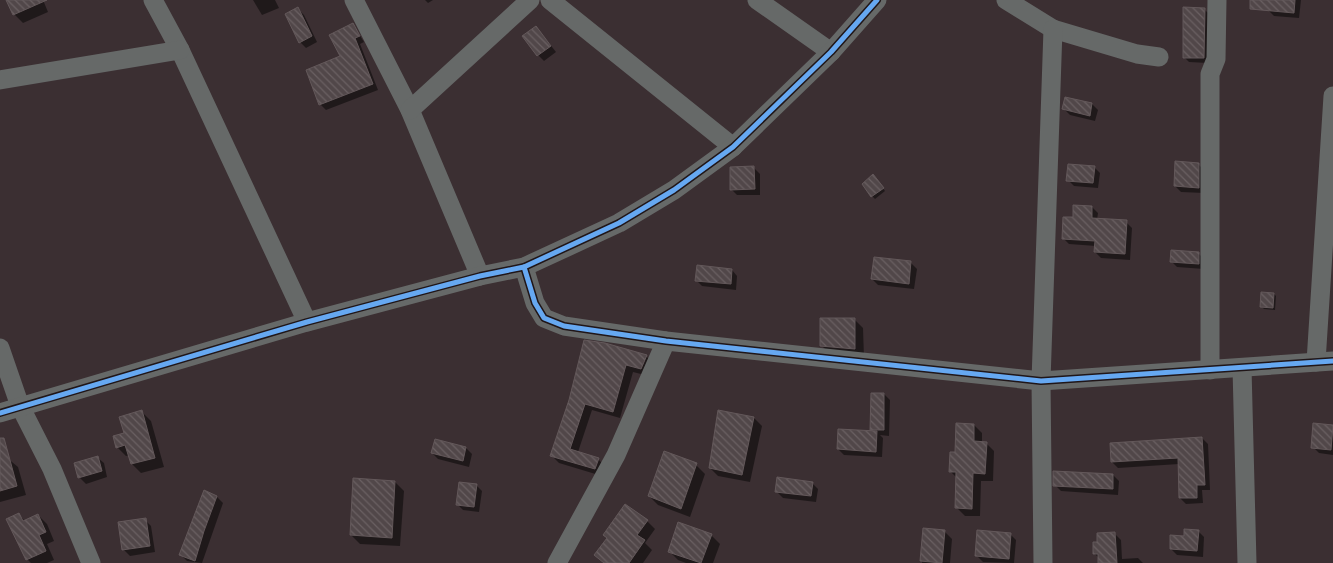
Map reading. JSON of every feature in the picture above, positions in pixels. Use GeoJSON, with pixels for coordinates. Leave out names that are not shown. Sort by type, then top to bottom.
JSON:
{"type":"FeatureCollection","features":[{"type":"Feature","properties":{"kind":"street"},"geometry":{"type":"LineString","coordinates":[[153,0],[180,50],[307,322]]}},
{"type":"Feature","properties":{"kind":"street"},"geometry":{"type":"LineString","coordinates":[[354,0],[410,110],[480,276]]}},
{"type":"Feature","properties":{"kind":"street"},"geometry":{"type":"LineString","coordinates":[[410,110],[530,0]]}},
{"type":"Feature","properties":{"kind":"street"},"geometry":{"type":"LineString","coordinates":[[550,0],[733,147]]}},
{"type":"Feature","properties":{"kind":"street"},"geometry":{"type":"LineString","coordinates":[[757,0],[831,52]]}},
{"type":"Feature","properties":{"kind":"street"},"geometry":{"type":"LineString","coordinates":[[0,413],[307,322],[480,276],[524,267],[619,223],[674,190],[733,147],[831,52],[877,0]]}},
{"type":"Feature","properties":{"kind":"street"},"geometry":{"type":"LineString","coordinates":[[1006,0],[1052,29],[1137,54],[1159,57]]}},
{"type":"Feature","properties":{"kind":"street"},"geometry":{"type":"LineString","coordinates":[[1210,370],[1210,74],[1216,59],[1217,0]]}},
{"type":"Feature","properties":{"kind":"street"},"geometry":{"type":"LineString","coordinates":[[1043,563],[1041,381],[1052,29]]}},
{"type":"Feature","properties":{"kind":"street"},"geometry":{"type":"LineString","coordinates":[[0,80],[180,50]]}},
{"type":"Feature","properties":{"kind":"street"},"geometry":{"type":"LineString","coordinates":[[524,267],[535,303],[544,318],[564,326],[666,341],[1041,381],[1324,361],[1333,96]]}},
{"type":"Feature","properties":{"kind":"street"},"geometry":{"type":"LineString","coordinates":[[557,563],[616,455],[666,341]]}},
{"type":"Feature","properties":{"kind":"street"},"geometry":{"type":"LineString","coordinates":[[0,348],[20,406],[52,469],[91,563]]}},
{"type":"Feature","properties":{"kind":"street"},"geometry":{"type":"LineString","coordinates":[[1242,368],[1247,563]]}},
{"type":"Feature","properties":{"kind":"building"},"geometry":{"type":"Polygon","coordinates":[[[6,0],[47,0],[13,15],[6,0]]]}},
{"type":"Feature","properties":{"kind":"building"},"geometry":{"type":"Polygon","coordinates":[[[1250,0],[1295,0],[1294,13],[1250,9],[1250,0]]]}},
{"type":"Feature","properties":{"kind":"building"},"geometry":{"type":"Polygon","coordinates":[[[298,7],[312,36],[299,43],[285,14],[298,7]]]}},
{"type":"Feature","properties":{"kind":"building"},"geometry":{"type":"Polygon","coordinates":[[[1183,7],[1205,8],[1204,58],[1183,58],[1183,7]]]}},
{"type":"Feature","properties":{"kind":"building"},"geometry":{"type":"Polygon","coordinates":[[[353,23],[360,36],[355,38],[373,84],[319,105],[306,70],[340,56],[329,35],[353,23]]]}},
{"type":"Feature","properties":{"kind":"building"},"geometry":{"type":"Polygon","coordinates":[[[536,26],[551,46],[537,56],[522,36],[536,26]]]}},
{"type":"Feature","properties":{"kind":"building"},"geometry":{"type":"Polygon","coordinates":[[[1065,97],[1092,103],[1090,116],[1062,109],[1065,97]]]}},
{"type":"Feature","properties":{"kind":"building"},"geometry":{"type":"Polygon","coordinates":[[[1175,161],[1199,163],[1199,188],[1174,186],[1175,161]]]}},
{"type":"Feature","properties":{"kind":"building"},"geometry":{"type":"Polygon","coordinates":[[[1068,164],[1095,166],[1093,183],[1066,181],[1068,164]]]}},
{"type":"Feature","properties":{"kind":"building"},"geometry":{"type":"Polygon","coordinates":[[[754,166],[755,189],[730,190],[730,167],[754,166]]]}},
{"type":"Feature","properties":{"kind":"building"},"geometry":{"type":"Polygon","coordinates":[[[873,174],[884,188],[871,197],[862,184],[873,174]]]}},
{"type":"Feature","properties":{"kind":"building"},"geometry":{"type":"Polygon","coordinates":[[[1073,205],[1092,206],[1092,218],[1127,220],[1125,254],[1094,252],[1095,241],[1062,239],[1063,217],[1073,217],[1073,205]]]}},
{"type":"Feature","properties":{"kind":"building"},"geometry":{"type":"Polygon","coordinates":[[[1171,250],[1199,252],[1199,264],[1170,262],[1171,250]]]}},
{"type":"Feature","properties":{"kind":"building"},"geometry":{"type":"Polygon","coordinates":[[[874,257],[911,261],[909,284],[871,279],[874,257]]]}},
{"type":"Feature","properties":{"kind":"building"},"geometry":{"type":"Polygon","coordinates":[[[697,265],[732,269],[731,284],[695,281],[697,265]]]}},
{"type":"Feature","properties":{"kind":"building"},"geometry":{"type":"Polygon","coordinates":[[[1261,292],[1274,293],[1273,308],[1260,307],[1261,292]]]}},
{"type":"Feature","properties":{"kind":"building"},"geometry":{"type":"Polygon","coordinates":[[[820,318],[855,318],[855,349],[820,346],[820,318]]]}},
{"type":"Feature","properties":{"kind":"building"},"geometry":{"type":"Polygon","coordinates":[[[584,340],[605,343],[647,355],[641,369],[626,365],[613,412],[585,404],[570,449],[599,458],[595,469],[550,456],[569,400],[584,340]]]}},
{"type":"Feature","properties":{"kind":"building"},"geometry":{"type":"Polygon","coordinates":[[[871,393],[884,393],[884,430],[870,430],[871,393]]]}},
{"type":"Feature","properties":{"kind":"building"},"geometry":{"type":"Polygon","coordinates":[[[142,410],[155,458],[131,464],[125,445],[116,448],[113,436],[124,433],[119,417],[142,410]]]}},
{"type":"Feature","properties":{"kind":"building"},"geometry":{"type":"Polygon","coordinates":[[[718,410],[754,417],[742,475],[709,468],[718,410]]]}},
{"type":"Feature","properties":{"kind":"building"},"geometry":{"type":"Polygon","coordinates":[[[956,423],[974,424],[974,441],[987,442],[985,474],[973,473],[972,509],[955,508],[956,472],[949,472],[950,452],[955,452],[956,423]]]}},
{"type":"Feature","properties":{"kind":"building"},"geometry":{"type":"Polygon","coordinates":[[[1313,423],[1333,425],[1331,450],[1311,448],[1313,423]]]}},
{"type":"Feature","properties":{"kind":"building"},"geometry":{"type":"Polygon","coordinates":[[[838,429],[877,431],[876,452],[837,449],[838,429]]]}},
{"type":"Feature","properties":{"kind":"building"},"geometry":{"type":"Polygon","coordinates":[[[1202,437],[1205,485],[1197,485],[1197,498],[1179,498],[1178,458],[1111,462],[1110,443],[1202,437]]]}},
{"type":"Feature","properties":{"kind":"building"},"geometry":{"type":"Polygon","coordinates":[[[0,438],[4,438],[17,486],[0,491],[0,438]]]}},
{"type":"Feature","properties":{"kind":"building"},"geometry":{"type":"Polygon","coordinates":[[[435,439],[466,447],[463,461],[431,453],[435,439]]]}},
{"type":"Feature","properties":{"kind":"building"},"geometry":{"type":"Polygon","coordinates":[[[664,451],[697,463],[681,509],[648,496],[664,451]]]}},
{"type":"Feature","properties":{"kind":"building"},"geometry":{"type":"Polygon","coordinates":[[[98,456],[102,471],[78,478],[74,463],[98,456]]]}},
{"type":"Feature","properties":{"kind":"building"},"geometry":{"type":"Polygon","coordinates":[[[1053,471],[1113,474],[1113,489],[1053,486],[1053,471]]]}},
{"type":"Feature","properties":{"kind":"building"},"geometry":{"type":"Polygon","coordinates":[[[777,477],[813,482],[811,496],[775,492],[777,477]]]}},
{"type":"Feature","properties":{"kind":"building"},"geometry":{"type":"Polygon","coordinates":[[[353,478],[395,481],[392,538],[350,535],[353,478]]]}},
{"type":"Feature","properties":{"kind":"building"},"geometry":{"type":"Polygon","coordinates":[[[459,482],[477,484],[474,507],[456,505],[459,482]]]}},
{"type":"Feature","properties":{"kind":"building"},"geometry":{"type":"Polygon","coordinates":[[[204,490],[217,496],[195,561],[179,555],[204,490]]]}},
{"type":"Feature","properties":{"kind":"building"},"geometry":{"type":"Polygon","coordinates":[[[625,504],[648,520],[637,535],[645,540],[629,563],[604,563],[594,555],[607,538],[603,535],[625,504]]]}},
{"type":"Feature","properties":{"kind":"building"},"geometry":{"type":"Polygon","coordinates":[[[19,513],[23,521],[38,514],[46,532],[39,535],[46,551],[26,560],[6,519],[19,513]]]}},
{"type":"Feature","properties":{"kind":"building"},"geometry":{"type":"Polygon","coordinates":[[[146,518],[150,546],[122,550],[118,522],[146,518]]]}},
{"type":"Feature","properties":{"kind":"building"},"geometry":{"type":"Polygon","coordinates":[[[678,522],[712,534],[701,563],[668,552],[678,522]]]}},
{"type":"Feature","properties":{"kind":"building"},"geometry":{"type":"Polygon","coordinates":[[[923,528],[945,530],[942,563],[920,561],[923,528]]]}},
{"type":"Feature","properties":{"kind":"building"},"geometry":{"type":"Polygon","coordinates":[[[1184,529],[1199,530],[1197,551],[1170,549],[1170,535],[1184,536],[1184,529]]]}},
{"type":"Feature","properties":{"kind":"building"},"geometry":{"type":"Polygon","coordinates":[[[977,530],[1011,533],[1009,559],[975,556],[977,530]]]}},
{"type":"Feature","properties":{"kind":"building"},"geometry":{"type":"Polygon","coordinates":[[[1115,532],[1117,563],[1098,563],[1098,554],[1093,554],[1093,542],[1097,542],[1097,533],[1115,532]]]}},
{"type":"Feature","properties":{"kind":"cycle path"},"geometry":{"type":"LineString","coordinates":[[0,413],[307,322],[480,276],[524,267],[619,223],[674,190],[733,147],[831,52],[877,0]]}},
{"type":"Feature","properties":{"kind":"cycle path"},"geometry":{"type":"LineString","coordinates":[[524,267],[535,303],[544,318],[564,326],[666,341],[1041,381],[1333,361]]}}]}
